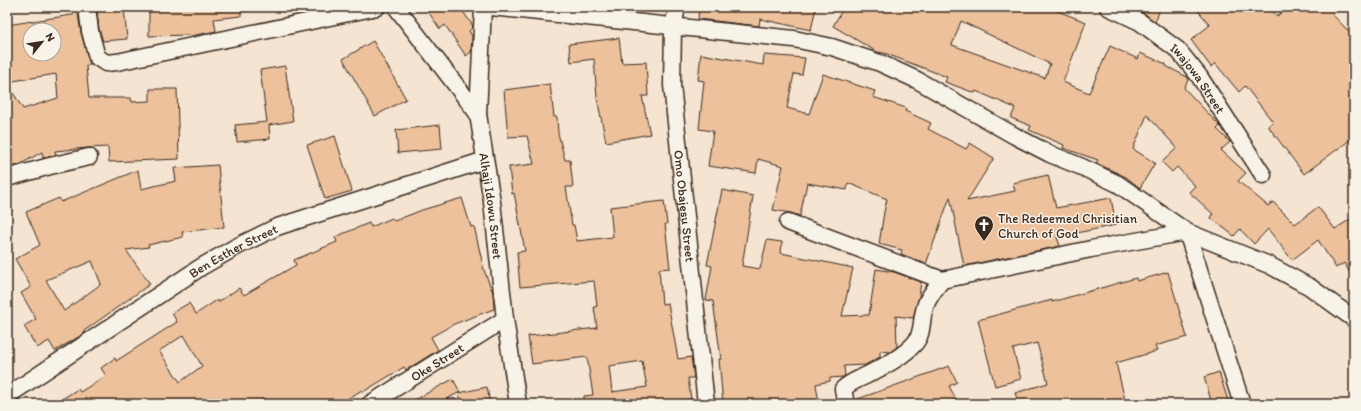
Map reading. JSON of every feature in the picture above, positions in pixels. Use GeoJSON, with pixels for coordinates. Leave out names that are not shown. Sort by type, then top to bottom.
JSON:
{"type":"FeatureCollection","features":[{"type":"Feature","properties":{"kind":"street"},"geometry":{"type":"LineString","coordinates":[[87,7],[90,31],[97,57],[106,63],[117,62],[377,7]]}},
{"type":"Feature","properties":{"kind":"street"},"geometry":{"type":"LineString","coordinates":[[396,7],[478,114]]}},
{"type":"Feature","properties":{"kind":"street","name":"Alhaji Idowu Street"},"geometry":{"type":"LineString","coordinates":[[483,7],[478,114],[492,202],[505,319],[518,404]]}},
{"type":"Feature","properties":{"kind":"street"},"geometry":{"type":"LineString","coordinates":[[491,7],[794,39],[832,47],[880,63],[917,80],[1015,136],[1050,154],[1082,166],[1118,184],[1187,232],[1269,264],[1310,287],[1354,319]]}},
{"type":"Feature","properties":{"kind":"street","name":"Omo Obajesu Street"},"geometry":{"type":"LineString","coordinates":[[677,7],[674,27],[672,86],[706,404]]}},
{"type":"Feature","properties":{"kind":"street","name":"Iwajowa Street"},"geometry":{"type":"LineString","coordinates":[[1108,7],[1140,22],[1178,50],[1199,76],[1263,175]]}},
{"type":"Feature","properties":{"kind":"street"},"geometry":{"type":"LineString","coordinates":[[7,178],[89,157]]}},
{"type":"Feature","properties":{"kind":"street","name":"Ben Esther Street"},"geometry":{"type":"LineString","coordinates":[[7,396],[201,267],[236,247],[277,227],[485,160]]}},
{"type":"Feature","properties":{"kind":"street"},"geometry":{"type":"LineString","coordinates":[[788,222],[942,280],[1091,249],[1187,232]]}},
{"type":"Feature","properties":{"kind":"street"},"geometry":{"type":"LineString","coordinates":[[1187,232],[1242,404]]}},
{"type":"Feature","properties":{"kind":"street"},"geometry":{"type":"LineString","coordinates":[[846,404],[843,389],[849,384],[884,366],[906,352],[916,342],[921,330],[924,310],[931,294],[942,280]]}},
{"type":"Feature","properties":{"kind":"street","name":"Oke Street"},"geometry":{"type":"LineString","coordinates":[[370,404],[505,319]]}},
{"type":"Feature","properties":{"kind":"building"},"geometry":{"type":"Polygon","coordinates":[[[101,7],[124,7],[127,39],[103,41],[99,29],[97,12],[101,11],[101,7]]]}},
{"type":"Feature","properties":{"kind":"building"},"geometry":{"type":"Polygon","coordinates":[[[149,7],[241,7],[241,16],[214,19],[216,31],[190,36],[149,36],[149,7]]]}},
{"type":"Feature","properties":{"kind":"building"},"geometry":{"type":"Polygon","coordinates":[[[425,7],[460,7],[473,26],[469,31],[472,36],[471,52],[466,56],[445,25],[440,29],[425,7]]]}},
{"type":"Feature","properties":{"kind":"building"},"geometry":{"type":"Polygon","coordinates":[[[699,7],[816,7],[811,30],[760,19],[759,26],[698,19],[699,7]]]}},
{"type":"Feature","properties":{"kind":"building"},"geometry":{"type":"Polygon","coordinates":[[[844,7],[1047,7],[1086,22],[1063,82],[1089,93],[1110,46],[1138,59],[1140,53],[1166,64],[1166,66],[1189,78],[1184,88],[1220,126],[1217,129],[1230,142],[1221,150],[1246,173],[1238,181],[1268,206],[1273,202],[1295,224],[1318,207],[1335,229],[1354,217],[1354,279],[1344,263],[1336,268],[1318,240],[1292,260],[1268,229],[1254,244],[1240,229],[1234,236],[1211,218],[1213,214],[1189,192],[1195,186],[1177,167],[1172,172],[1162,162],[1177,148],[1147,115],[1133,149],[1155,163],[1140,188],[1126,177],[1096,163],[1098,160],[1063,148],[1064,145],[1029,130],[1031,126],[1011,118],[1015,108],[976,91],[975,93],[945,82],[947,77],[884,53],[877,52],[833,26],[844,7]],[[961,21],[952,45],[1045,78],[1050,64],[961,21]]]}},
{"type":"Feature","properties":{"kind":"building"},"geometry":{"type":"Polygon","coordinates":[[[1130,7],[1153,7],[1160,9],[1155,22],[1144,13],[1130,7]]]}},
{"type":"Feature","properties":{"kind":"building"},"geometry":{"type":"Polygon","coordinates":[[[1195,7],[1269,7],[1277,16],[1288,7],[1341,7],[1332,14],[1354,37],[1354,137],[1304,174],[1268,126],[1273,122],[1245,86],[1239,92],[1215,63],[1211,67],[1191,40],[1210,25],[1195,7]]]}},
{"type":"Feature","properties":{"kind":"building"},"geometry":{"type":"Polygon","coordinates":[[[78,14],[81,33],[90,65],[86,66],[89,98],[131,98],[132,102],[150,101],[150,89],[177,89],[179,159],[109,162],[108,147],[55,151],[56,155],[43,158],[42,152],[19,165],[10,167],[7,162],[7,83],[23,109],[58,98],[56,74],[7,82],[7,25],[22,23],[22,62],[62,62],[62,22],[26,22],[78,14]]]}},
{"type":"Feature","properties":{"kind":"building"},"geometry":{"type":"Polygon","coordinates":[[[619,38],[622,63],[646,62],[648,96],[642,96],[650,134],[606,142],[597,98],[594,59],[571,62],[569,44],[619,38]]]}},
{"type":"Feature","properties":{"kind":"building"},"geometry":{"type":"Polygon","coordinates":[[[373,41],[406,99],[375,116],[343,59],[373,41]]]}},
{"type":"Feature","properties":{"kind":"building"},"geometry":{"type":"Polygon","coordinates":[[[701,54],[763,65],[764,55],[805,58],[802,75],[794,74],[787,108],[809,114],[823,74],[875,91],[873,97],[906,108],[905,111],[931,123],[928,129],[966,149],[970,143],[994,158],[967,201],[1015,191],[1013,183],[1048,175],[1056,208],[1111,198],[1116,225],[1057,237],[1060,246],[964,266],[950,197],[926,264],[901,254],[902,250],[879,244],[887,199],[848,183],[847,190],[807,183],[800,216],[773,210],[783,166],[758,159],[756,173],[708,166],[713,131],[699,129],[704,81],[698,80],[701,54]]]}},
{"type":"Feature","properties":{"kind":"building"},"geometry":{"type":"Polygon","coordinates":[[[285,66],[293,121],[269,125],[270,139],[237,142],[235,125],[267,122],[260,70],[285,66]]]}},
{"type":"Feature","properties":{"kind":"building"},"geometry":{"type":"Polygon","coordinates":[[[550,84],[554,117],[557,117],[558,133],[565,160],[570,160],[573,187],[566,187],[572,225],[574,225],[577,241],[613,237],[610,207],[664,201],[670,268],[659,269],[662,304],[668,303],[678,359],[691,357],[694,378],[688,378],[691,399],[657,404],[584,404],[584,396],[593,395],[587,357],[532,364],[528,336],[597,328],[594,307],[597,306],[594,281],[520,287],[517,252],[525,251],[514,193],[512,194],[509,167],[534,164],[527,136],[508,137],[504,90],[550,84]],[[642,361],[609,366],[612,392],[647,387],[642,361]]]}},
{"type":"Feature","properties":{"kind":"building"},"geometry":{"type":"Polygon","coordinates":[[[440,125],[442,149],[398,153],[396,130],[440,125]]]}},
{"type":"Feature","properties":{"kind":"building"},"geometry":{"type":"Polygon","coordinates":[[[335,136],[352,191],[325,199],[307,145],[335,136]]]}},
{"type":"Feature","properties":{"kind":"building"},"geometry":{"type":"Polygon","coordinates":[[[218,165],[224,227],[182,232],[183,237],[148,245],[149,247],[126,250],[150,284],[84,331],[85,333],[55,351],[49,341],[37,348],[24,326],[36,319],[21,293],[31,287],[15,259],[40,245],[26,212],[59,198],[61,202],[138,170],[141,189],[176,181],[174,168],[218,165]],[[92,261],[46,280],[64,311],[101,284],[92,261]]]}},
{"type":"Feature","properties":{"kind":"building"},"geometry":{"type":"Polygon","coordinates":[[[722,190],[753,196],[742,266],[760,269],[767,240],[782,242],[781,253],[853,268],[842,316],[869,315],[876,269],[894,272],[921,282],[919,297],[913,318],[896,316],[897,347],[890,352],[880,351],[880,357],[865,365],[844,366],[845,376],[843,377],[830,378],[830,381],[816,384],[819,404],[723,404],[719,359],[721,359],[713,301],[706,300],[712,266],[707,265],[722,190]]]}},
{"type":"Feature","properties":{"kind":"building"},"geometry":{"type":"Polygon","coordinates":[[[462,198],[471,227],[474,226],[484,270],[493,293],[494,309],[454,324],[431,337],[438,350],[406,370],[404,367],[363,392],[362,390],[339,404],[269,404],[265,398],[254,404],[54,404],[78,389],[80,392],[106,376],[101,368],[115,358],[116,361],[177,322],[172,313],[189,303],[196,314],[239,288],[244,295],[296,265],[294,260],[337,242],[335,237],[369,223],[371,227],[392,218],[394,221],[422,210],[462,198]],[[184,335],[159,351],[180,382],[202,366],[184,335]]]}},
{"type":"Feature","properties":{"kind":"building"},"geometry":{"type":"Polygon","coordinates":[[[1168,272],[1187,337],[1155,346],[1157,351],[1116,363],[1126,404],[1019,404],[1015,393],[1048,383],[1037,343],[1013,349],[1021,379],[995,386],[978,320],[1052,300],[1052,302],[1136,278],[1137,281],[1168,272]]]}},
{"type":"Feature","properties":{"kind":"building"},"geometry":{"type":"Polygon","coordinates":[[[949,366],[957,382],[949,386],[956,399],[948,404],[855,404],[855,400],[949,366]]]}},
{"type":"Feature","properties":{"kind":"building"},"geometry":{"type":"Polygon","coordinates":[[[1219,372],[1229,404],[1212,404],[1204,377],[1219,372]]]}},
{"type":"Feature","properties":{"kind":"building"},"geometry":{"type":"Polygon","coordinates":[[[453,379],[460,392],[437,404],[407,404],[453,379]]]}},
{"type":"Feature","properties":{"kind":"building"},"geometry":{"type":"Polygon","coordinates":[[[487,387],[490,404],[461,404],[459,393],[487,387]]]}},
{"type":"Feature","properties":{"kind":"place","name":"The Redeemed Chrisitian Church of God"},"geometry":{"type":"Point","coordinates":[984,242]}}]}
